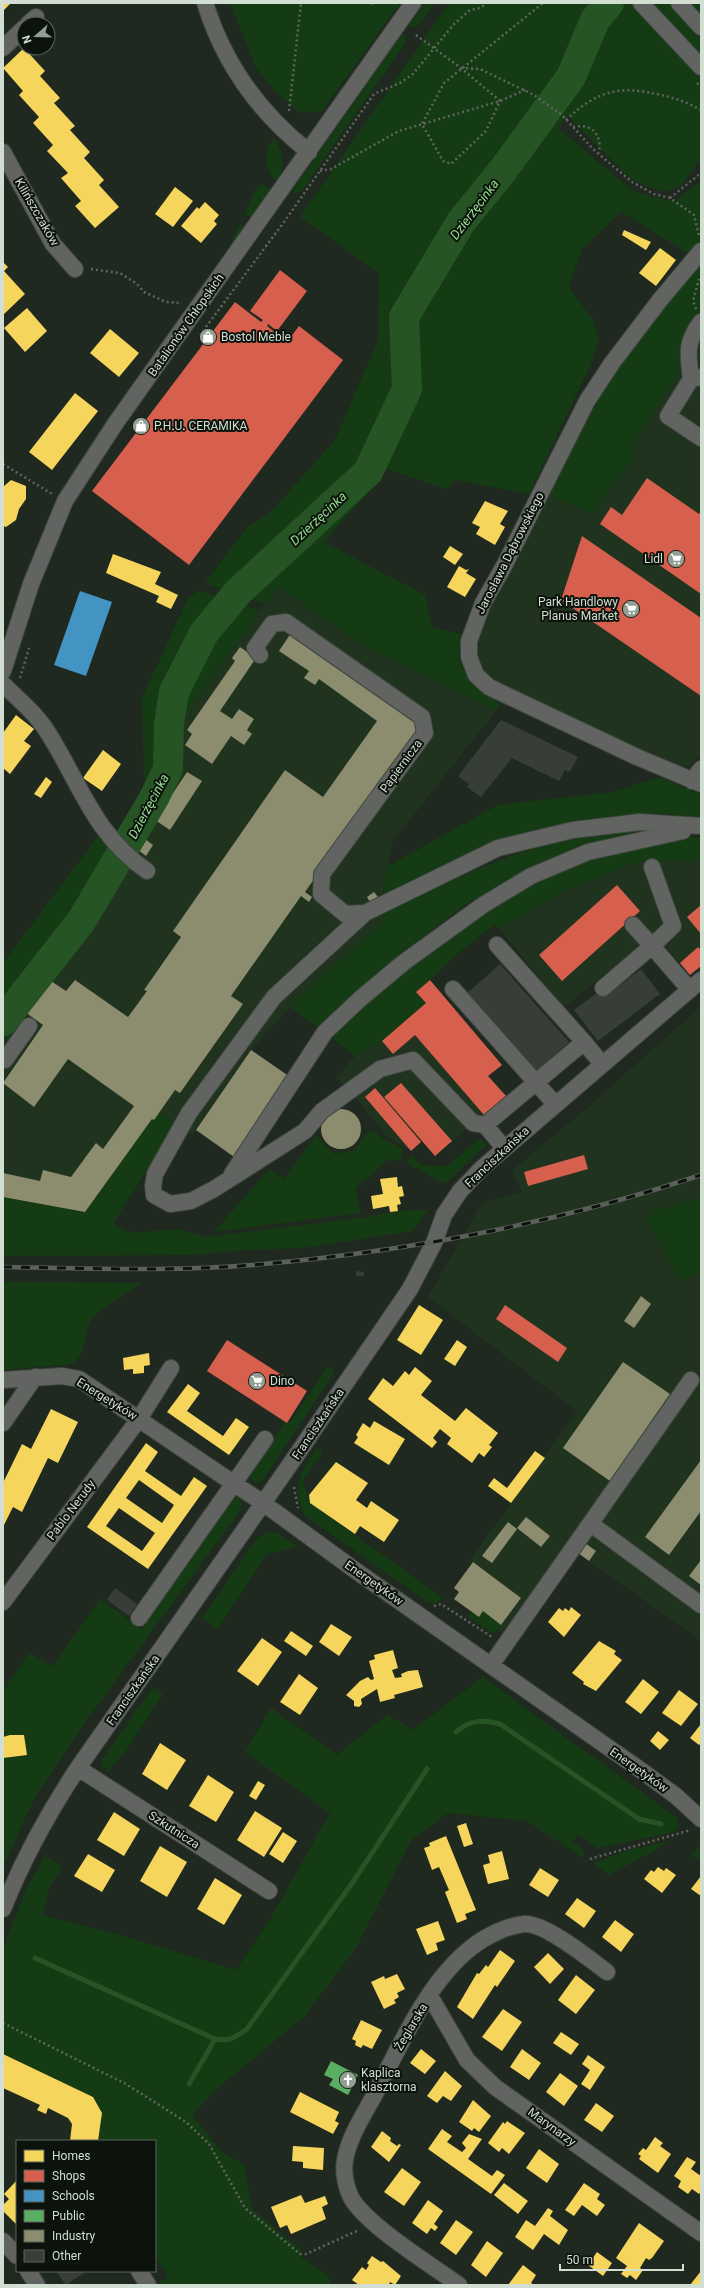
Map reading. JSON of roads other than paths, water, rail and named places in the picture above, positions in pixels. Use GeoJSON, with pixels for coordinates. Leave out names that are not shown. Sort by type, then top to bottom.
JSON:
{"type":"FeatureCollection","features":[{"type":"Feature","properties":{"kind":"street"},"geometry":{"type":"LineString","coordinates":[[205,3],[213,28],[235,73],[263,108],[309,152]]}},
{"type":"Feature","properties":{"kind":"street","name":"Batalionów Chłopskich"},"geometry":{"type":"LineString","coordinates":[[3,671],[36,570],[65,501],[115,424],[413,3]]}},
{"type":"Feature","properties":{"kind":"street"},"geometry":{"type":"LineString","coordinates":[[641,3],[701,68]]}},
{"type":"Feature","properties":{"kind":"street"},"geometry":{"type":"LineString","coordinates":[[679,3],[701,27]]}},
{"type":"Feature","properties":{"kind":"street"},"geometry":{"type":"LineString","coordinates":[[3,48],[16,36]]}},
{"type":"Feature","properties":{"kind":"street","name":"Kilińszczaków"},"geometry":{"type":"LineString","coordinates":[[3,152],[53,244],[73,267]]}},
{"type":"Feature","properties":{"kind":"street","name":"Jarosława Dąbrowskiego"},"geometry":{"type":"LineString","coordinates":[[698,778],[489,687],[476,675],[469,657],[469,641],[483,603],[504,566],[587,402],[612,363],[660,300],[701,251]]}},
{"type":"Feature","properties":{"kind":"street"},"geometry":{"type":"LineString","coordinates":[[701,322],[692,334],[687,350],[696,378],[668,416],[701,438]]}},
{"type":"Feature","properties":{"kind":"street","name":"Papiernicza"},"geometry":{"type":"LineString","coordinates":[[260,655],[255,648],[272,624],[286,622],[422,717],[425,733],[322,874],[321,894],[345,914],[364,913]]}},
{"type":"Feature","properties":{"kind":"street"},"geometry":{"type":"LineString","coordinates":[[3,684],[35,714],[50,736],[82,796],[102,827],[130,859],[147,871]]}},
{"type":"Feature","properties":{"kind":"street"},"geometry":{"type":"LineString","coordinates":[[504,1148],[485,1125],[473,1123],[413,1060],[380,1069],[322,1111],[305,1131],[214,1189],[191,1201],[170,1204],[154,1195],[153,1186],[155,1174],[189,1113],[274,997],[364,913],[498,848],[572,830],[640,822],[701,827]]}},
{"type":"Feature","properties":{"kind":"street"},"geometry":{"type":"LineString","coordinates":[[230,1178],[325,1032],[360,999],[403,963],[482,905],[531,876],[588,852],[701,827]]}},
{"type":"Feature","properties":{"kind":"street"},"geometry":{"type":"LineString","coordinates":[[603,988],[673,926],[652,867]]}},
{"type":"Feature","properties":{"kind":"street","name":"Franciszkańska"},"geometry":{"type":"LineString","coordinates":[[3,1908],[20,1868],[47,1816],[78,1768],[410,1289],[434,1243],[444,1215],[460,1191],[504,1148],[695,985],[652,946],[633,925]]}},
{"type":"Feature","properties":{"kind":"street"},"geometry":{"type":"LineString","coordinates":[[497,946],[602,1064]]}},
{"type":"Feature","properties":{"kind":"street"},"geometry":{"type":"LineString","coordinates":[[453,989],[555,1104]]}},
{"type":"Feature","properties":{"kind":"street"},"geometry":{"type":"LineString","coordinates":[[3,1059],[5,1060],[29,1026]]}},
{"type":"Feature","properties":{"kind":"street"},"geometry":{"type":"LineString","coordinates":[[485,1125],[584,1042]]}},
{"type":"Feature","properties":{"kind":"street","name":"Pablo Nerudy"},"geometry":{"type":"LineString","coordinates":[[3,1602],[139,1419],[171,1368]]}},
{"type":"Feature","properties":{"kind":"street","name":"Energetyków"},"geometry":{"type":"LineString","coordinates":[[3,1380],[62,1376],[79,1379],[263,1503],[359,1573],[664,1788],[698,1823]]}},
{"type":"Feature","properties":{"kind":"street"},"geometry":{"type":"LineString","coordinates":[[3,1423],[35,1377]]}},
{"type":"Feature","properties":{"kind":"street"},"geometry":{"type":"LineString","coordinates":[[491,1665],[691,1380]]}},
{"type":"Feature","properties":{"kind":"street"},"geometry":{"type":"LineString","coordinates":[[139,1618],[265,1439]]}},
{"type":"Feature","properties":{"kind":"street"},"geometry":{"type":"LineString","coordinates":[[591,1524],[701,1605]]}},
{"type":"Feature","properties":{"kind":"street","name":"Szkutnicza"},"geometry":{"type":"LineString","coordinates":[[78,1768],[269,1891]]}},
{"type":"Feature","properties":{"kind":"street","name":"Żeglarska"},"geometry":{"type":"LineString","coordinates":[[459,2285],[360,2212],[349,2194],[344,2171],[349,2145],[415,2016],[441,1978],[472,1947],[495,1933],[525,1923],[541,1928],[565,1941],[607,1972]]}},
{"type":"Feature","properties":{"kind":"street","name":"Marynarzy"},"geometry":{"type":"LineString","coordinates":[[430,1996],[467,2060],[495,2086],[701,2233]]}},
{"type":"Feature","properties":{"kind":"street"},"geometry":{"type":"LineString","coordinates":[[3,2241],[16,2255]]}},
{"type":"Feature","properties":{"kind":"street"},"geometry":{"type":"LineString","coordinates":[[29,2272],[37,2285]]}},
{"type":"Feature","properties":{"kind":"street"},"geometry":{"type":"LineString","coordinates":[[140,2272],[148,2285]]}},
{"type":"Feature","properties":{"kind":"waterway","name":"Dzierżęcinka"},"geometry":{"type":"LineString","coordinates":[[3,1021],[82,920],[154,798],[168,769],[169,724],[174,692],[204,633],[238,592],[368,472],[407,389],[404,317],[461,222],[503,170],[571,77],[595,20],[609,3]]}},
{"type":"Feature","properties":{"kind":"waterway"},"geometry":{"type":"LineString","coordinates":[[456,1732],[466,1725],[476,1722],[488,1721],[500,1724],[639,1819],[661,1824]]}},
{"type":"Feature","properties":{"kind":"waterway"},"geometry":{"type":"LineString","coordinates":[[35,1958],[215,2039],[224,2040],[235,2036],[247,2029],[353,1882],[427,1769]]}},
{"type":"Feature","properties":{"kind":"waterway"},"geometry":{"type":"LineString","coordinates":[[189,2084],[215,2039]]}},
{"type":"Feature","properties":{"kind":"railway"},"geometry":{"type":"LineString","coordinates":[[3,1267],[128,1269],[221,1267],[252,1265],[366,1252],[423,1244],[535,1222],[591,1208],[701,1175]]}},
{"type":"Feature","properties":{"kind":"place","name":"Bostol Meble"},"geometry":{"type":"Point","coordinates":[208,337]}},
{"type":"Feature","properties":{"kind":"place","name":"P.H.U. CERAMIKA"},"geometry":{"type":"Point","coordinates":[141,426]}},
{"type":"Feature","properties":{"kind":"place","name":"Lidl"},"geometry":{"type":"Point","coordinates":[676,559]}},
{"type":"Feature","properties":{"kind":"place","name":"Park Handlowy Planus Market"},"geometry":{"type":"Point","coordinates":[631,609]}},
{"type":"Feature","properties":{"kind":"place","name":"Dino"},"geometry":{"type":"Point","coordinates":[257,1381]}},
{"type":"Feature","properties":{"kind":"place","name":"Kaplica klasztorna"},"geometry":{"type":"Point","coordinates":[348,2080]}}]}
